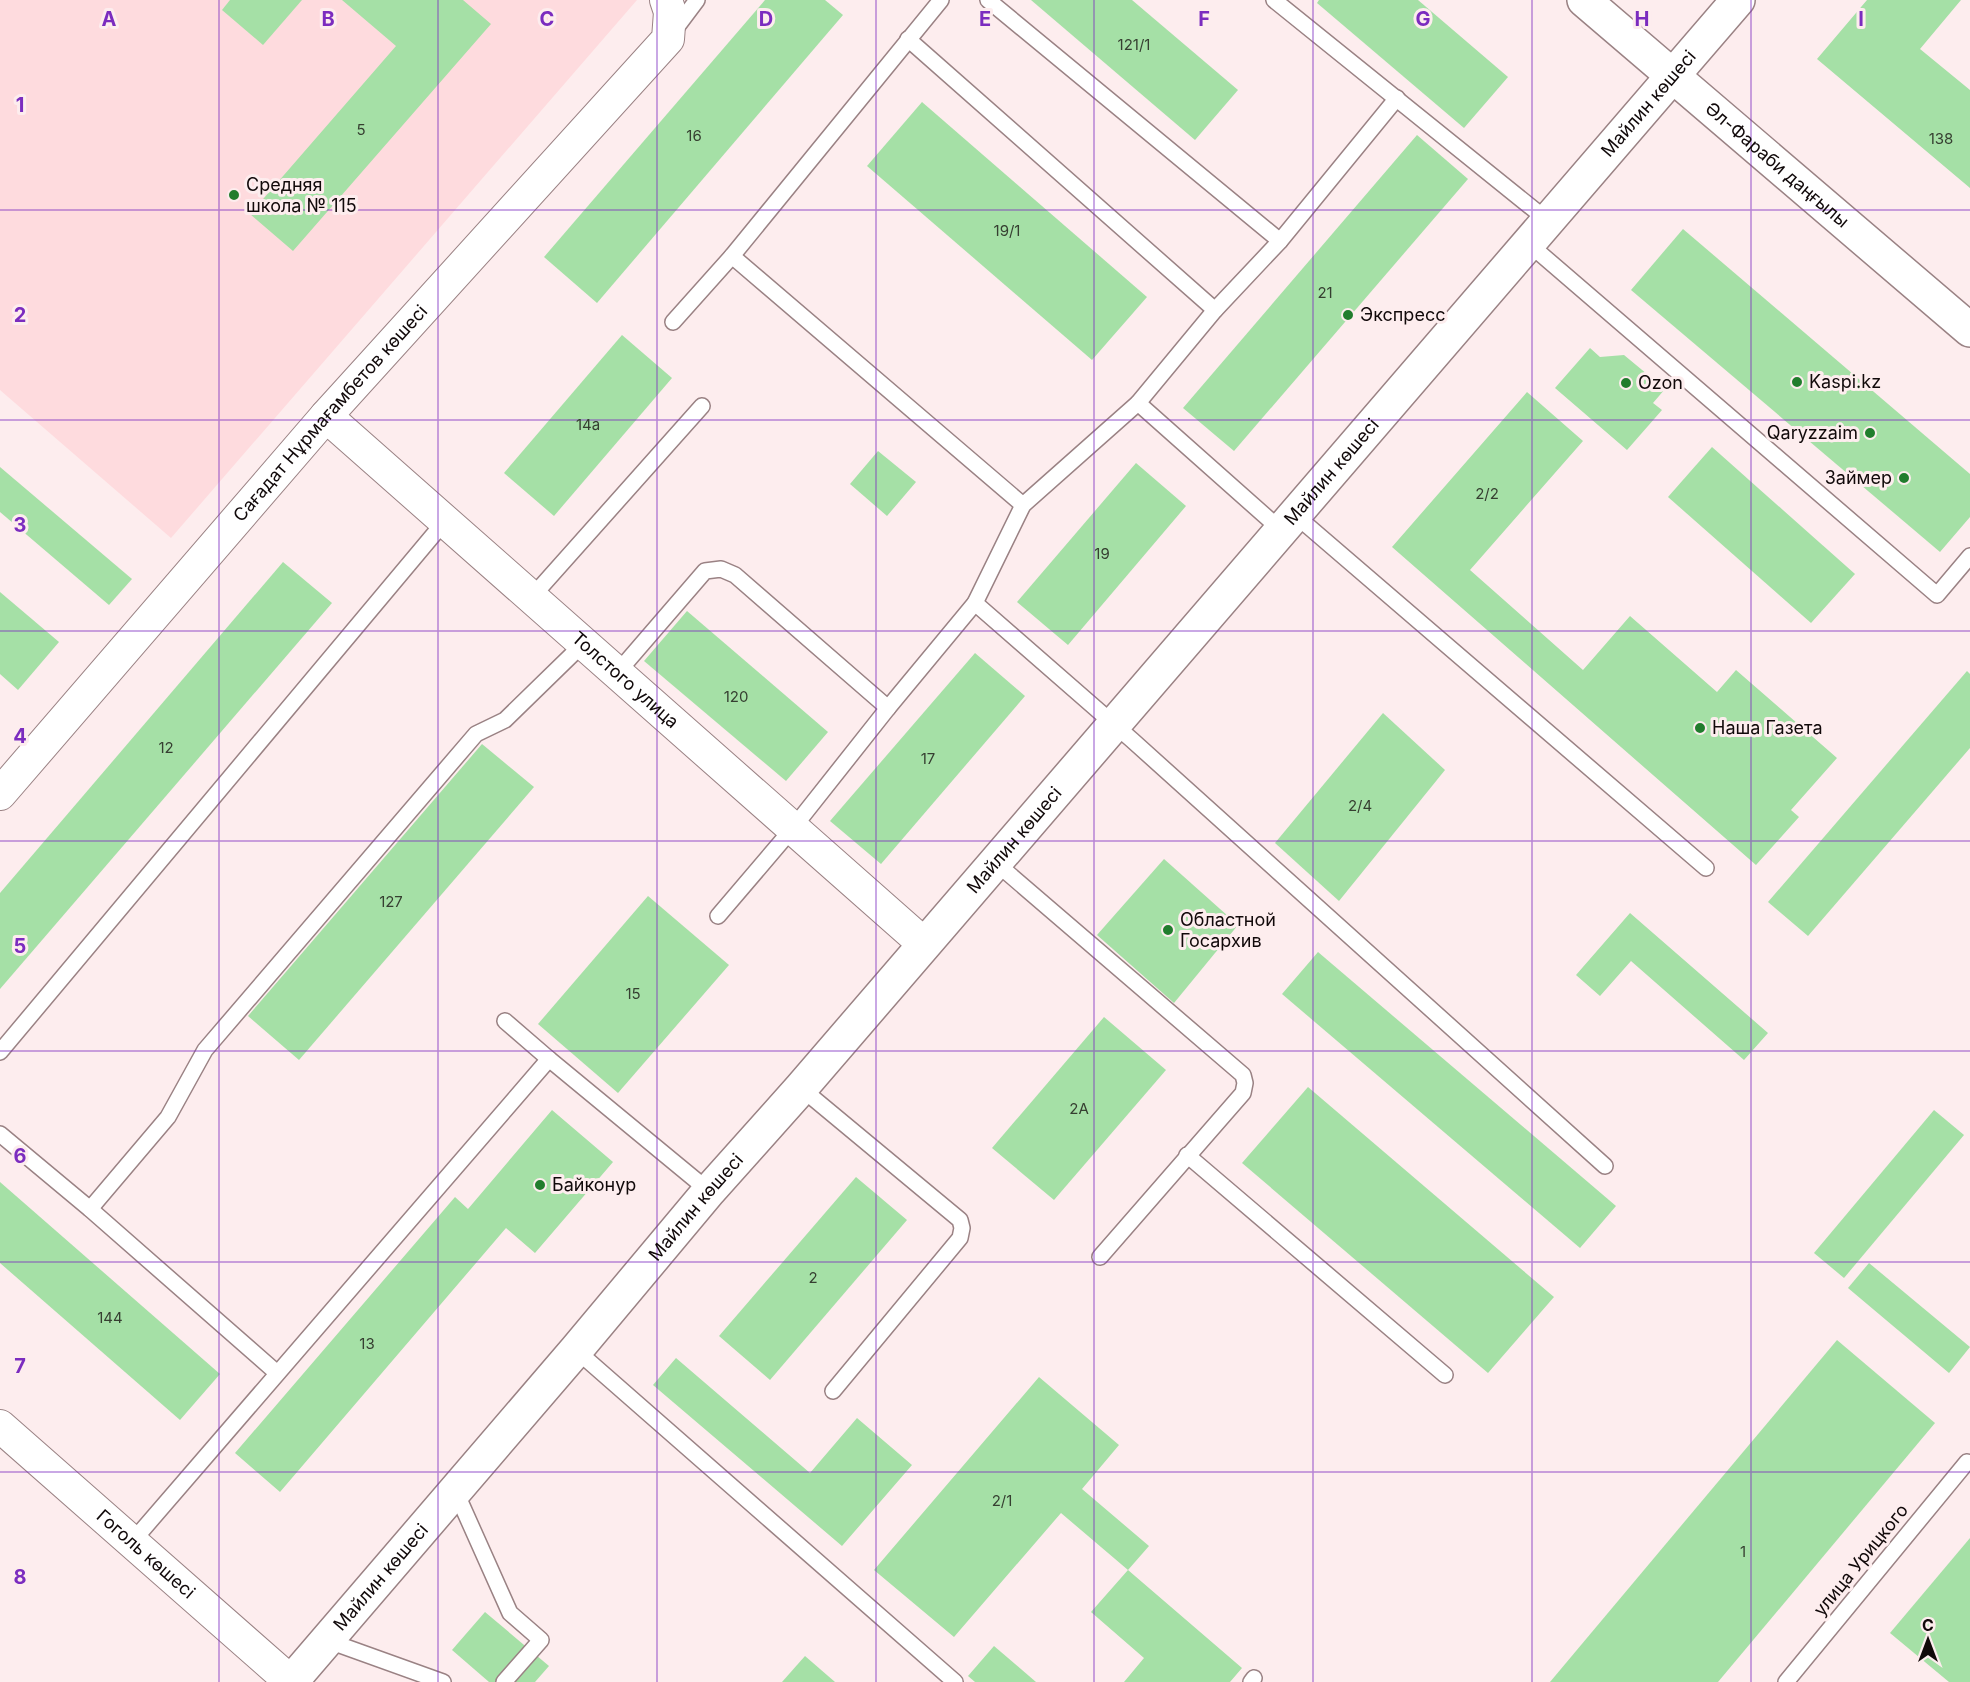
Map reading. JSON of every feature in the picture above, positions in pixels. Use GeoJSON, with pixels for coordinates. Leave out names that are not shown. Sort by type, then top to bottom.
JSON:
{"type":"FeatureCollection","features":[{"type":"Feature","properties":{"kind":"main road","name":"Әл-Фараби даңғылы"},"geometry":{"type":"LineString","coordinates":[[1584,0],[1970,330]]}},
{"type":"Feature","properties":{"kind":"main road","name":"Майлин көшесі"},"geometry":{"type":"LineString","coordinates":[[291,1682],[709,1191],[801,1088],[1738,0]]}},
{"type":"Feature","properties":{"kind":"street"},"geometry":{"type":"LineString","coordinates":[[666,0],[670,12],[668,39]]}},
{"type":"Feature","properties":{"kind":"street","name":"Сағадат Нұрмағамбетов көшесі"},"geometry":{"type":"LineString","coordinates":[[0,794],[326,416],[668,39]]}},
{"type":"Feature","properties":{"kind":"street","name":"Толстого улица"},"geometry":{"type":"LineString","coordinates":[[326,416],[924,944]]}},
{"type":"Feature","properties":{"kind":"street","name":"Гоголь көшесі"},"geometry":{"type":"LineString","coordinates":[[0,1426],[291,1682]]}},
{"type":"Feature","properties":{"kind":"lane"},"geometry":{"type":"LineString","coordinates":[[668,39],[698,0]]}},
{"type":"Feature","properties":{"kind":"lane"},"geometry":{"type":"LineString","coordinates":[[673,322],[732,256],[941,0]]}},
{"type":"Feature","properties":{"kind":"lane"},"geometry":{"type":"LineString","coordinates":[[988,0],[1280,241]]}},
{"type":"Feature","properties":{"kind":"lane"},"geometry":{"type":"LineString","coordinates":[[1274,0],[1398,98],[1537,231],[1937,595],[1970,556]]}},
{"type":"Feature","properties":{"kind":"lane"},"geometry":{"type":"LineString","coordinates":[[908,39],[1215,310]]}},
{"type":"Feature","properties":{"kind":"lane"},"geometry":{"type":"LineString","coordinates":[[718,916],[793,828],[975,603],[1023,506],[1138,403],[1215,310],[1280,241],[1398,98]]}},
{"type":"Feature","properties":{"kind":"lane"},"geometry":{"type":"LineString","coordinates":[[732,256],[1023,506]]}},
{"type":"Feature","properties":{"kind":"lane"},"geometry":{"type":"LineString","coordinates":[[1138,403],[1288,522],[1706,868]]}},
{"type":"Feature","properties":{"kind":"lane"},"geometry":{"type":"LineString","coordinates":[[531,598],[702,406]]}},
{"type":"Feature","properties":{"kind":"lane"},"geometry":{"type":"LineString","coordinates":[[0,1052],[445,521]]}},
{"type":"Feature","properties":{"kind":"lane"},"geometry":{"type":"LineString","coordinates":[[617,673],[705,572],[721,568],[735,575],[888,708]]}},
{"type":"Feature","properties":{"kind":"lane"},"geometry":{"type":"LineString","coordinates":[[975,603],[1605,1166]]}},
{"type":"Feature","properties":{"kind":"lane"},"geometry":{"type":"LineString","coordinates":[[90,1209],[168,1117],[205,1050],[476,734],[505,720],[584,643]]}},
{"type":"Feature","properties":{"kind":"lane"},"geometry":{"type":"LineString","coordinates":[[995,862],[1243,1075],[1245,1083],[1243,1093],[1100,1257]]}},
{"type":"Feature","properties":{"kind":"lane"},"geometry":{"type":"LineString","coordinates":[[505,1021],[709,1191]]}},
{"type":"Feature","properties":{"kind":"lane"},"geometry":{"type":"LineString","coordinates":[[132,1542],[549,1059]]}},
{"type":"Feature","properties":{"kind":"lane"},"geometry":{"type":"LineString","coordinates":[[801,1088],[960,1220],[962,1228],[960,1238],[833,1390]]}},
{"type":"Feature","properties":{"kind":"lane"},"geometry":{"type":"LineString","coordinates":[[0,1134],[90,1209],[277,1373]]}},
{"type":"Feature","properties":{"kind":"lane"},"geometry":{"type":"LineString","coordinates":[[1187,1155],[1445,1375]]}},
{"type":"Feature","properties":{"kind":"lane"},"geometry":{"type":"LineString","coordinates":[[576,1350],[956,1682]]}},
{"type":"Feature","properties":{"kind":"lane","name":"улица Урицкого"},"geometry":{"type":"LineString","coordinates":[[1786,1682],[1966,1462]]}},
{"type":"Feature","properties":{"kind":"lane"},"geometry":{"type":"LineString","coordinates":[[455,1491],[510,1613],[541,1640],[504,1682]]}},
{"type":"Feature","properties":{"kind":"lane"},"geometry":{"type":"LineString","coordinates":[[326,1640],[443,1682]]}},
{"type":"Feature","properties":{"kind":"shaded area","name":"Средняя школа № 115"},"geometry":{"type":"Polygon","coordinates":[[[0,0],[637,0],[171,538],[0,390],[0,0]]]}},
{"type":"Feature","properties":{"kind":"building"},"geometry":{"type":"Polygon","coordinates":[[[230,0],[302,0],[263,45],[222,10],[230,0]]]}},
{"type":"Feature","properties":{"kind":"building","name":"Средняя школа № 115"},"geometry":{"type":"Polygon","coordinates":[[[342,0],[463,0],[491,24],[293,251],[250,214],[396,46],[342,0]]]}},
{"type":"Feature","properties":{"kind":"building"},"geometry":{"type":"Polygon","coordinates":[[[765,0],[825,0],[843,15],[597,303],[544,257],[765,0]]]}},
{"type":"Feature","properties":{"kind":"building"},"geometry":{"type":"Polygon","coordinates":[[[1031,0],[1132,0],[1238,90],[1195,140],[1031,0]]]}},
{"type":"Feature","properties":{"kind":"building"},"geometry":{"type":"Polygon","coordinates":[[[1319,0],[1418,0],[1508,77],[1464,128],[1317,3],[1319,0]]]}},
{"type":"Feature","properties":{"kind":"building"},"geometry":{"type":"Polygon","coordinates":[[[1867,0],[1961,0],[1920,49],[1970,90],[1970,188],[1817,59],[1867,0]]]}},
{"type":"Feature","properties":{"kind":"building"},"geometry":{"type":"Polygon","coordinates":[[[922,102],[1147,297],[1092,360],[867,166],[922,102]]]}},
{"type":"Feature","properties":{"kind":"building"},"geometry":{"type":"Polygon","coordinates":[[[1417,135],[1468,179],[1234,451],[1183,408],[1417,135]]]}},
{"type":"Feature","properties":{"kind":"building"},"geometry":{"type":"Polygon","coordinates":[[[1683,229],[1970,474],[1970,517],[1940,552],[1631,290],[1683,229]]]}},
{"type":"Feature","properties":{"kind":"building"},"geometry":{"type":"Polygon","coordinates":[[[622,335],[672,378],[554,516],[504,473],[622,335]]]}},
{"type":"Feature","properties":{"kind":"building"},"geometry":{"type":"Polygon","coordinates":[[[1590,348],[1600,357],[1624,355],[1665,389],[1653,403],[1662,410],[1627,450],[1555,388],[1590,348]]]}},
{"type":"Feature","properties":{"kind":"building"},"geometry":{"type":"Polygon","coordinates":[[[1527,392],[1583,441],[1470,570],[1583,670],[1630,616],[1717,692],[1736,670],[1837,758],[1791,810],[1799,817],[1756,865],[1392,547],[1527,392]]]}},
{"type":"Feature","properties":{"kind":"building"},"geometry":{"type":"Polygon","coordinates":[[[1712,447],[1855,574],[1811,623],[1668,497],[1712,447]]]}},
{"type":"Feature","properties":{"kind":"building"},"geometry":{"type":"Polygon","coordinates":[[[878,451],[916,482],[887,516],[850,484],[878,451]]]}},
{"type":"Feature","properties":{"kind":"building"},"geometry":{"type":"Polygon","coordinates":[[[1136,463],[1186,506],[1068,645],[1017,602],[1136,463]]]}},
{"type":"Feature","properties":{"kind":"building"},"geometry":{"type":"Polygon","coordinates":[[[0,467],[132,579],[109,605],[0,512],[0,467]]]}},
{"type":"Feature","properties":{"kind":"building"},"geometry":{"type":"Polygon","coordinates":[[[283,562],[332,603],[0,989],[0,893],[283,562]]]}},
{"type":"Feature","properties":{"kind":"building"},"geometry":{"type":"Polygon","coordinates":[[[0,592],[59,642],[18,690],[0,674],[0,592]]]}},
{"type":"Feature","properties":{"kind":"building"},"geometry":{"type":"Polygon","coordinates":[[[687,611],[828,732],[786,781],[644,661],[687,611]]]}},
{"type":"Feature","properties":{"kind":"building"},"geometry":{"type":"Polygon","coordinates":[[[975,653],[1025,696],[881,864],[830,821],[975,653]]]}},
{"type":"Feature","properties":{"kind":"building"},"geometry":{"type":"Polygon","coordinates":[[[1967,671],[1970,674],[1970,748],[1808,936],[1768,902],[1967,671]]]}},
{"type":"Feature","properties":{"kind":"building"},"geometry":{"type":"Polygon","coordinates":[[[1383,713],[1445,770],[1339,901],[1275,843],[1383,713]]]}},
{"type":"Feature","properties":{"kind":"building"},"geometry":{"type":"Polygon","coordinates":[[[482,744],[534,787],[299,1060],[248,1016],[482,744]]]}},
{"type":"Feature","properties":{"kind":"building","name":"Областной Госархив"},"geometry":{"type":"Polygon","coordinates":[[[1164,859],[1238,925],[1174,1003],[1097,935],[1164,859]]]}},
{"type":"Feature","properties":{"kind":"building"},"geometry":{"type":"Polygon","coordinates":[[[648,896],[729,965],[618,1093],[538,1024],[648,896]]]}},
{"type":"Feature","properties":{"kind":"building"},"geometry":{"type":"Polygon","coordinates":[[[1630,913],[1768,1033],[1744,1060],[1631,961],[1600,996],[1576,975],[1630,913]]]}},
{"type":"Feature","properties":{"kind":"building"},"geometry":{"type":"Polygon","coordinates":[[[1318,952],[1616,1206],[1580,1248],[1282,994],[1318,952]]]}},
{"type":"Feature","properties":{"kind":"building"},"geometry":{"type":"Polygon","coordinates":[[[1104,1017],[1166,1070],[1054,1200],[992,1148],[1104,1017]]]}},
{"type":"Feature","properties":{"kind":"building"},"geometry":{"type":"Polygon","coordinates":[[[1308,1087],[1554,1297],[1488,1373],[1242,1163],[1308,1087]]]}},
{"type":"Feature","properties":{"kind":"building"},"geometry":{"type":"Polygon","coordinates":[[[552,1110],[613,1162],[535,1253],[506,1228],[280,1492],[235,1453],[455,1197],[468,1209],[552,1110]]]}},
{"type":"Feature","properties":{"kind":"building"},"geometry":{"type":"Polygon","coordinates":[[[1934,1110],[1964,1135],[1844,1278],[1814,1253],[1934,1110]]]}},
{"type":"Feature","properties":{"kind":"building"},"geometry":{"type":"Polygon","coordinates":[[[856,1177],[907,1220],[770,1380],[719,1336],[856,1177]]]}},
{"type":"Feature","properties":{"kind":"building"},"geometry":{"type":"Polygon","coordinates":[[[0,1182],[220,1374],[180,1420],[0,1263],[0,1182]]]}},
{"type":"Feature","properties":{"kind":"building"},"geometry":{"type":"Polygon","coordinates":[[[1869,1263],[1970,1347],[1949,1373],[1848,1288],[1869,1263]]]}},
{"type":"Feature","properties":{"kind":"building"},"geometry":{"type":"Polygon","coordinates":[[[1837,1340],[1935,1423],[1718,1682],[1550,1682],[1837,1340]]]}},
{"type":"Feature","properties":{"kind":"building"},"geometry":{"type":"Polygon","coordinates":[[[676,1358],[810,1473],[857,1418],[912,1465],[842,1546],[653,1385],[676,1358]]]}},
{"type":"Feature","properties":{"kind":"building"},"geometry":{"type":"Polygon","coordinates":[[[1039,1377],[1119,1445],[1082,1489],[1149,1546],[1128,1570],[1061,1513],[954,1637],[874,1570],[1039,1377]]]}},
{"type":"Feature","properties":{"kind":"building"},"geometry":{"type":"Polygon","coordinates":[[[1970,1538],[1970,1682],[1949,1682],[1890,1633],[1970,1538]]]}},
{"type":"Feature","properties":{"kind":"building"},"geometry":{"type":"Polygon","coordinates":[[[1128,1570],[1242,1668],[1230,1682],[1124,1682],[1144,1658],[1091,1612],[1128,1570]]]}},
{"type":"Feature","properties":{"kind":"building"},"geometry":{"type":"Polygon","coordinates":[[[485,1612],[549,1666],[535,1682],[489,1682],[452,1650],[485,1612]]]}},
{"type":"Feature","properties":{"kind":"building"},"geometry":{"type":"Polygon","coordinates":[[[994,1646],[1036,1682],[975,1682],[968,1676],[994,1646]]]}},
{"type":"Feature","properties":{"kind":"building"},"geometry":{"type":"Polygon","coordinates":[[[805,1656],[835,1682],[782,1682],[805,1656]]]}},
{"type":"Feature","properties":{"kind":"place","name":"Средняя школа № 115"},"geometry":{"type":"Point","coordinates":[234,195]}},
{"type":"Feature","properties":{"kind":"place","name":"Экспресс"},"geometry":{"type":"Point","coordinates":[1348,315]}},
{"type":"Feature","properties":{"kind":"place","name":"Kaspi.kz"},"geometry":{"type":"Point","coordinates":[1797,382]}},
{"type":"Feature","properties":{"kind":"place","name":"Ozon"},"geometry":{"type":"Point","coordinates":[1626,383]}},
{"type":"Feature","properties":{"kind":"place","name":"Qaryzzaim"},"geometry":{"type":"Point","coordinates":[1870,433]}},
{"type":"Feature","properties":{"kind":"place","name":"Займер"},"geometry":{"type":"Point","coordinates":[1904,478]}},
{"type":"Feature","properties":{"kind":"place","name":"Наша Газета"},"geometry":{"type":"Point","coordinates":[1700,728]}},
{"type":"Feature","properties":{"kind":"place","name":"Областной Госархив"},"geometry":{"type":"Point","coordinates":[1168,930]}},
{"type":"Feature","properties":{"kind":"place","name":"Байконур"},"geometry":{"type":"Point","coordinates":[540,1185]}}]}
